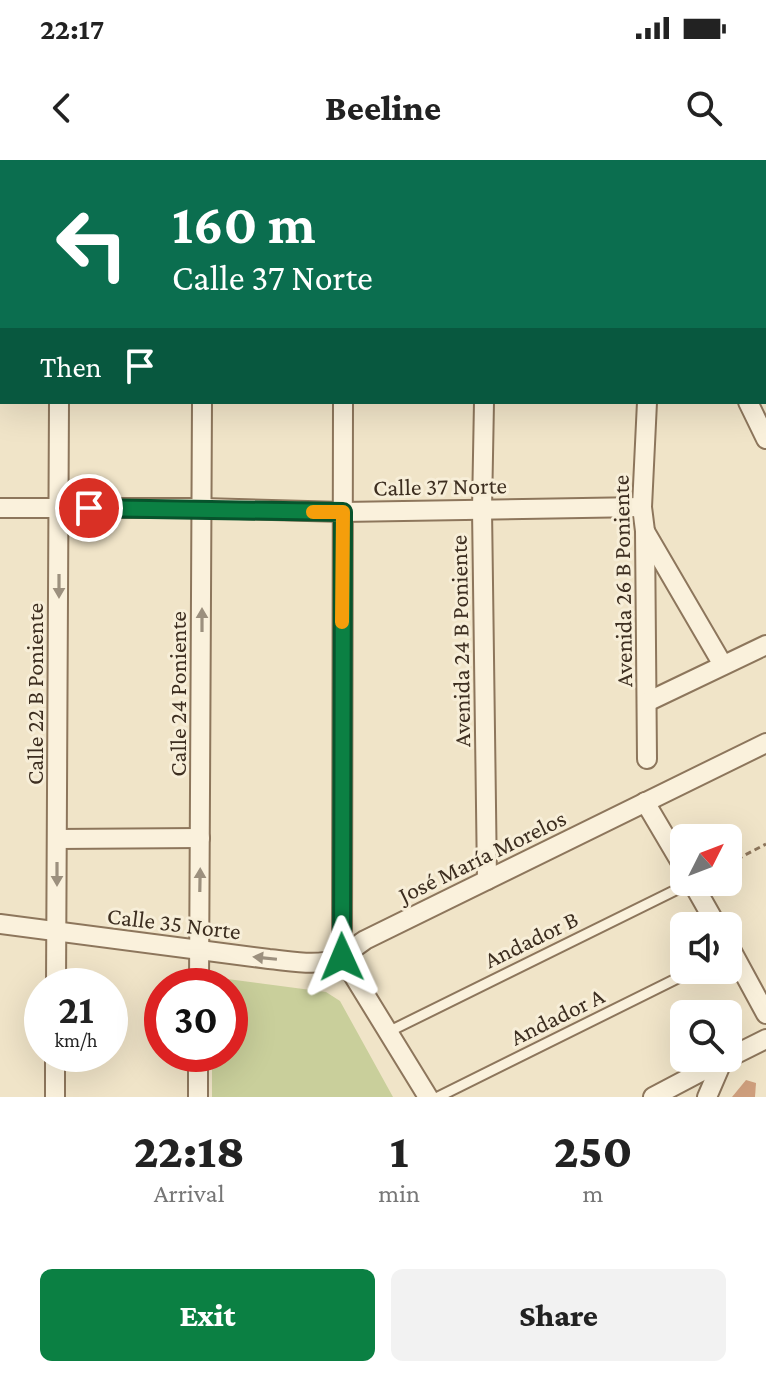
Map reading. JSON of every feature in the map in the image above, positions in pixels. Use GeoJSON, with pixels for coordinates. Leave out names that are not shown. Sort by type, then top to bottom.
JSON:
{"type":"FeatureCollection","features":[{"type":"Feature","properties":{"kind":"street","name":"Calle 22 B Poniente"},"geometry":{"type":"LineString","coordinates":[[56,968],[59,404]]}},
{"type":"Feature","properties":{"kind":"street","name":"Calle 24 Poniente"},"geometry":{"type":"LineString","coordinates":[[199,968],[202,404]]}},
{"type":"Feature","properties":{"kind":"street"},"geometry":{"type":"LineString","coordinates":[[343,404],[342,957],[428,1097]]}},
{"type":"Feature","properties":{"kind":"street","name":"Avenida 24 B Poniente"},"geometry":{"type":"LineString","coordinates":[[484,404],[482,509],[487,880]]}},
{"type":"Feature","properties":{"kind":"street","name":"Avenida 26 B Poniente"},"geometry":{"type":"LineString","coordinates":[[647,404],[642,507],[645,531],[647,759]]}},
{"type":"Feature","properties":{"kind":"street"},"geometry":{"type":"LineString","coordinates":[[749,404],[766,439]]}},
{"type":"Feature","properties":{"kind":"street","name":"Calle 37 Norte"},"geometry":{"type":"LineString","coordinates":[[0,508],[343,512],[642,507]]}},
{"type":"Feature","properties":{"kind":"street"},"geometry":{"type":"LineString","coordinates":[[645,531],[723,665]]}},
{"type":"Feature","properties":{"kind":"street"},"geometry":{"type":"LineString","coordinates":[[647,702],[766,645]]}},
{"type":"Feature","properties":{"kind":"street","name":"José María Morelos"},"geometry":{"type":"LineString","coordinates":[[342,957],[365,940],[766,743]]}},
{"type":"Feature","properties":{"kind":"street"},"geometry":{"type":"LineString","coordinates":[[645,802],[670,844]]}},
{"type":"Feature","properties":{"kind":"street"},"geometry":{"type":"LineString","coordinates":[[57,839],[200,838]]}},
{"type":"Feature","properties":{"kind":"street","name":"Calle 35 Norte"},"geometry":{"type":"LineString","coordinates":[[0,924],[311,962],[342,957]]}},
{"type":"Feature","properties":{"kind":"street"},"geometry":{"type":"LineString","coordinates":[[742,972],[766,1014]]}},
{"type":"Feature","properties":{"kind":"street"},"geometry":{"type":"LineString","coordinates":[[742,1051],[766,1039]]}},
{"type":"Feature","properties":{"kind":"street"},"geometry":{"type":"LineString","coordinates":[[55,1072],[55,1097]]}},
{"type":"Feature","properties":{"kind":"street"},"geometry":{"type":"LineString","coordinates":[[198,1072],[198,1097]]}},
{"type":"Feature","properties":{"kind":"street"},"geometry":{"type":"LineString","coordinates":[[653,1097],[701,1072]]}},
{"type":"Feature","properties":{"kind":"street"},"geometry":{"type":"LineString","coordinates":[[707,1097],[720,1072]]}},
{"type":"Feature","properties":{"kind":"lane","name":"Andador B"},"geometry":{"type":"LineString","coordinates":[[388,1032],[670,893]]}},
{"type":"Feature","properties":{"kind":"lane","name":"Andador A"},"geometry":{"type":"LineString","coordinates":[[438,1097],[670,982]]}},
{"type":"Feature","properties":{"kind":"path"},"geometry":{"type":"LineString","coordinates":[[742,857],[766,844]]}},
{"type":"Feature","properties":{"kind":"green space"},"geometry":{"type":"Polygon","coordinates":[[[248,982],[326,992],[340,1001],[393,1097],[212,1097],[212,1072],[248,1072],[248,982]]]}},
{"type":"Feature","properties":{"kind":"building"},"geometry":{"type":"Polygon","coordinates":[[[746,1080],[756,1083],[755,1097],[732,1097],[746,1080]]]}},
{"type":"Feature","properties":{"kind":"slow traffic"},"geometry":{"type":"LineString","coordinates":[[313,512],[343,512],[342,622]]}},
{"type":"Feature","properties":{"kind":"route"},"geometry":{"type":"LineString","coordinates":[[89,508],[343,512],[342,957]]}}]}
